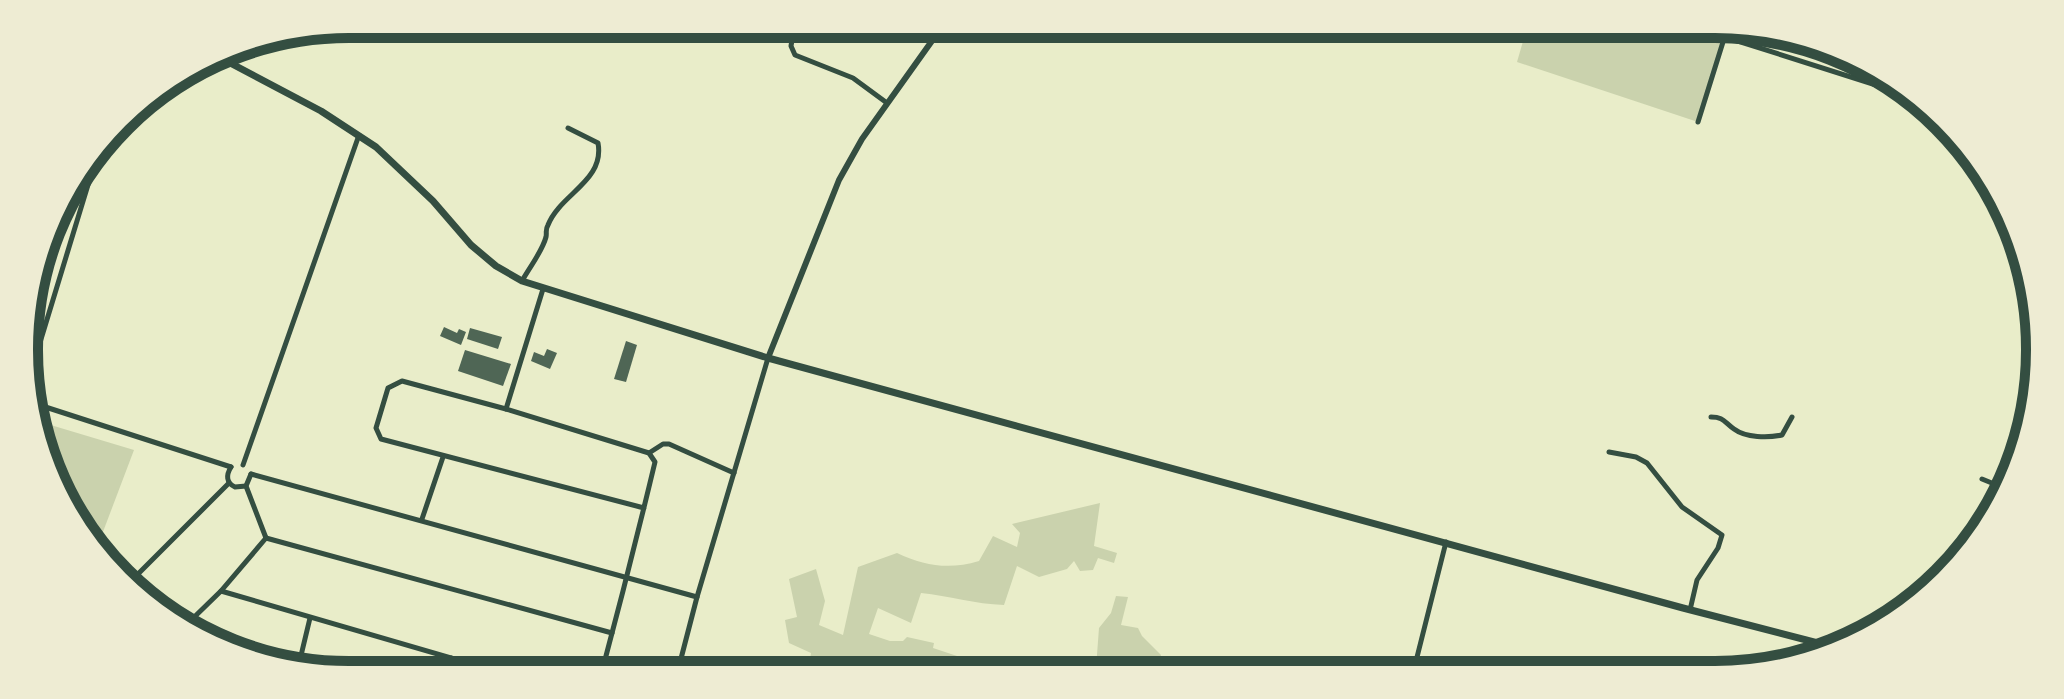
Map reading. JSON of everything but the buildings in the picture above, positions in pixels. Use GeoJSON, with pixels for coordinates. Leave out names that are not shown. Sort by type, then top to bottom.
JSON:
{"type":"FeatureCollection","features":[{"type":"Feature","properties":{"kind":"main road"},"geometry":{"type":"LineString","coordinates":[[229,62],[321,111],[359,135],[433,201],[471,245],[496,266],[543,289],[768,358],[1690,610],[1820,642]]}},
{"type":"Feature","properties":{"kind":"street"},"geometry":{"type":"LineString","coordinates":[[792,38],[791,46],[795,55],[853,78],[887,103]]}},
{"type":"Feature","properties":{"kind":"street"},"geometry":{"type":"LineString","coordinates":[[680,661],[768,358],[839,180],[862,139],[934,38]]}},
{"type":"Feature","properties":{"kind":"street"},"geometry":{"type":"LineString","coordinates":[[1698,122],[1725,39]]}},
{"type":"Feature","properties":{"kind":"street"},"geometry":{"type":"LineString","coordinates":[[1731,39],[1883,87]]}},
{"type":"Feature","properties":{"kind":"street"},"geometry":{"type":"LineString","coordinates":[[522,281],[545,239],[547,226],[566,199],[584,186],[595,165],[600,147],[598,143],[568,128]]}},
{"type":"Feature","properties":{"kind":"street"},"geometry":{"type":"LineString","coordinates":[[243,465],[359,135]]}},
{"type":"Feature","properties":{"kind":"street"},"geometry":{"type":"LineString","coordinates":[[38,349],[91,174]]}},
{"type":"Feature","properties":{"kind":"street"},"geometry":{"type":"LineString","coordinates":[[506,409],[543,289]]}},
{"type":"Feature","properties":{"kind":"street"},"geometry":{"type":"LineString","coordinates":[[605,661],[628,577],[655,462],[649,453],[402,381],[388,388],[376,428],[381,439],[644,508]]}},
{"type":"Feature","properties":{"kind":"street"},"geometry":{"type":"LineString","coordinates":[[43,406],[231,467],[243,465]]}},
{"type":"Feature","properties":{"kind":"street"},"geometry":{"type":"LineString","coordinates":[[1711,417],[1723,418],[1737,432],[1758,436],[1782,435],[1792,417]]}},
{"type":"Feature","properties":{"kind":"street"},"geometry":{"type":"LineString","coordinates":[[649,453],[669,444],[734,473]]}},
{"type":"Feature","properties":{"kind":"street"},"geometry":{"type":"LineString","coordinates":[[1609,452],[1636,457],[1647,463],[1678,503],[1722,535],[1718,548],[1697,580],[1690,610]]}},
{"type":"Feature","properties":{"kind":"street"},"geometry":{"type":"LineString","coordinates":[[422,519],[443,457]]}},
{"type":"Feature","properties":{"kind":"street"},"geometry":{"type":"LineString","coordinates":[[243,465],[251,474],[697,597]]}},
{"type":"Feature","properties":{"kind":"street"},"geometry":{"type":"LineString","coordinates":[[231,467],[227,472],[229,483],[235,487],[246,486]]}},
{"type":"Feature","properties":{"kind":"street"},"geometry":{"type":"LineString","coordinates":[[251,474],[246,486],[266,538]]}},
{"type":"Feature","properties":{"kind":"street"},"geometry":{"type":"LineString","coordinates":[[1982,479],[1995,484]]}},
{"type":"Feature","properties":{"kind":"street"},"geometry":{"type":"LineString","coordinates":[[136,576],[229,483]]}},
{"type":"Feature","properties":{"kind":"street"},"geometry":{"type":"LineString","coordinates":[[193,618],[266,538]]}},
{"type":"Feature","properties":{"kind":"street"},"geometry":{"type":"LineString","coordinates":[[266,538],[612,633]]}},
{"type":"Feature","properties":{"kind":"street"},"geometry":{"type":"LineString","coordinates":[[1416,661],[1446,542]]}},
{"type":"Feature","properties":{"kind":"street"},"geometry":{"type":"LineString","coordinates":[[221,591],[461,661]]}},
{"type":"Feature","properties":{"kind":"street"},"geometry":{"type":"LineString","coordinates":[[301,657],[310,618]]}},
{"type":"Feature","properties":{"kind":"green space"},"geometry":{"type":"Polygon","coordinates":[[[1524,38],[1724,38],[1698,122],[1517,62],[1524,38]]]}},
{"type":"Feature","properties":{"kind":"green space"},"geometry":{"type":"Polygon","coordinates":[[[48,424],[134,450],[101,537],[70,487],[48,424]]]}},
{"type":"Feature","properties":{"kind":"green space"},"geometry":{"type":"Polygon","coordinates":[[[1100,503],[1094,546],[1117,553],[1114,563],[1098,558],[1093,570],[1080,571],[1074,561],[1067,569],[1039,577],[1017,566],[1004,605],[921,593],[911,623],[878,608],[869,634],[890,641],[903,641],[907,637],[934,643],[933,648],[972,661],[810,661],[811,653],[789,643],[785,620],[797,617],[789,579],[816,569],[825,601],[819,625],[843,635],[858,567],[897,553],[937,565],[979,561],[993,536],[1017,547],[1020,533],[1012,524],[1100,503]]]}},
{"type":"Feature","properties":{"kind":"green space"},"geometry":{"type":"Polygon","coordinates":[[[1116,596],[1128,597],[1121,625],[1138,628],[1161,655],[1159,661],[1097,661],[1099,628],[1111,613],[1116,596]]]}}]}
